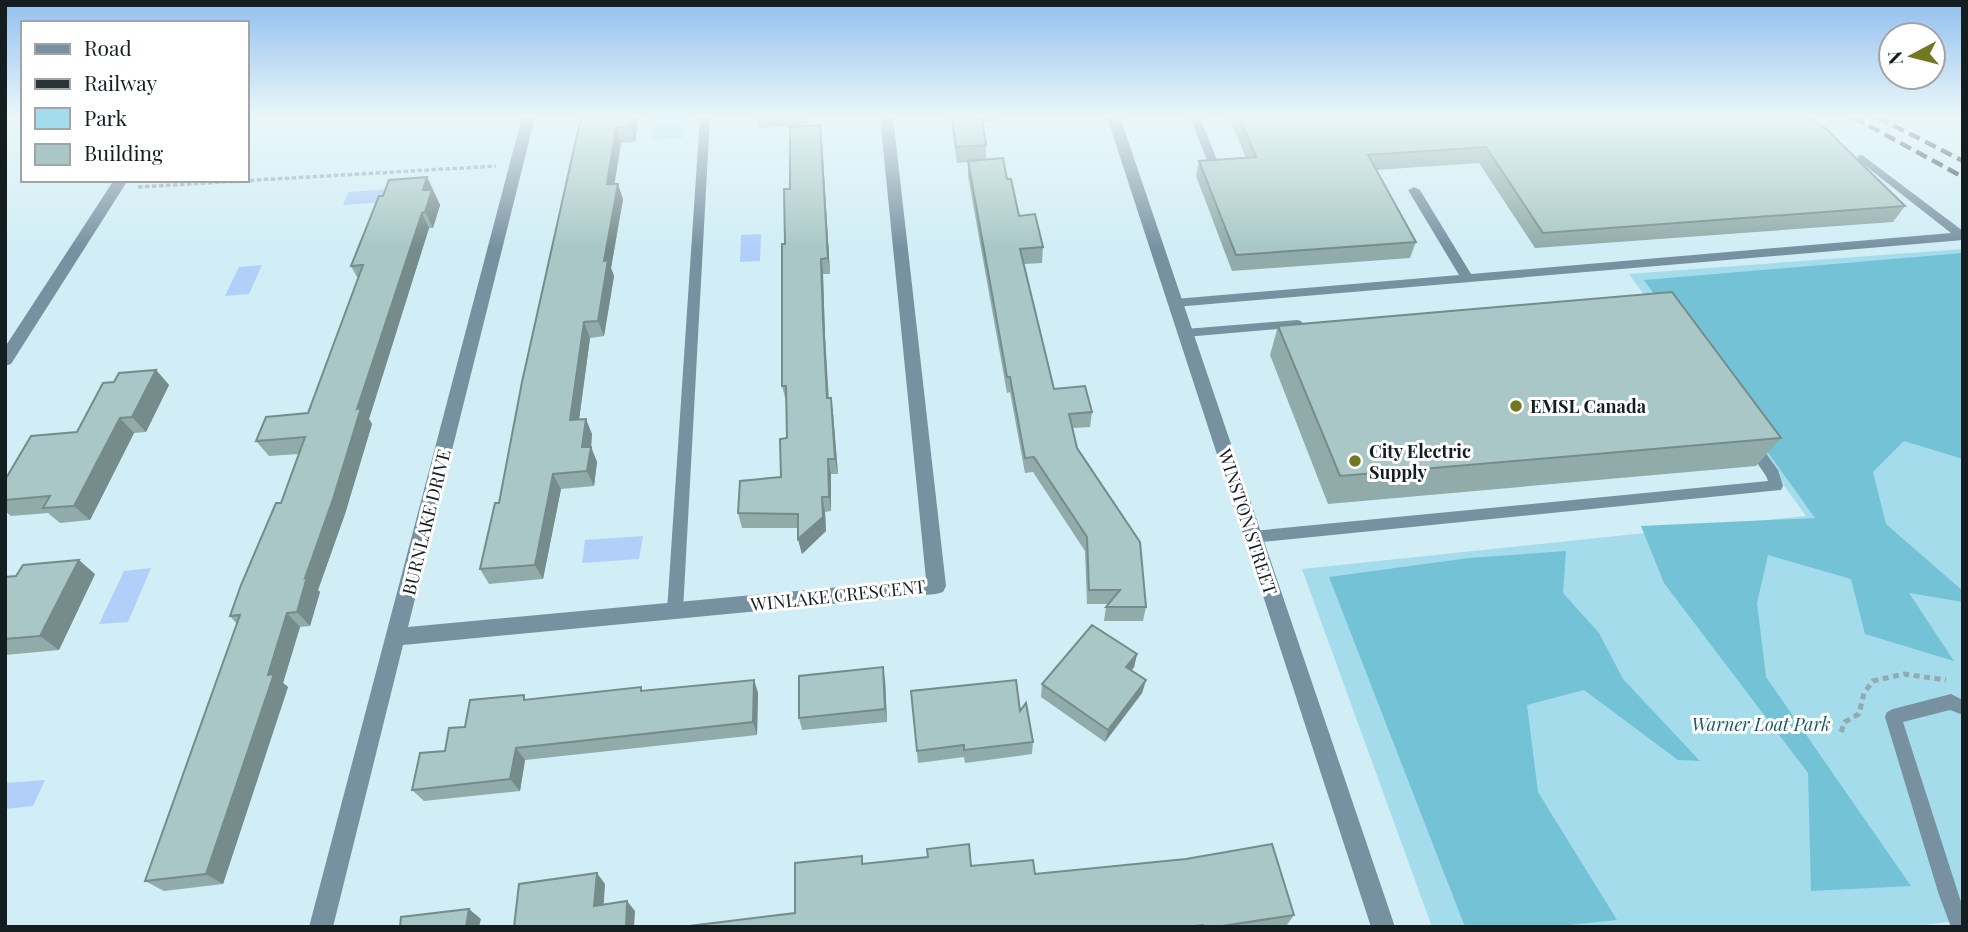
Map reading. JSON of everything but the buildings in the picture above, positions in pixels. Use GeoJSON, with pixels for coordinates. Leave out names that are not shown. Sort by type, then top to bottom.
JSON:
{"type":"FeatureCollection","features":[{"type":"Feature","properties":{"kind":"street","name":"BURNLAKE DRIVE"},"geometry":{"type":"LineString","coordinates":[[321,927],[518,160]]}},
{"type":"Feature","properties":{"kind":"street","name":"WINLAKE CRESCENT"},"geometry":{"type":"LineString","coordinates":[[397,637],[936,586],[891,160]]}},
{"type":"Feature","properties":{"kind":"street","name":"WINSTON STREET"},"geometry":{"type":"LineString","coordinates":[[1127,160],[1383,927]]}},
{"type":"Feature","properties":{"kind":"street"},"geometry":{"type":"LineString","coordinates":[[5,360],[118,184]]}},
{"type":"Feature","properties":{"kind":"lane"},"geometry":{"type":"LineString","coordinates":[[675,611],[702,160]]}},
{"type":"Feature","properties":{"kind":"lane"},"geometry":{"type":"LineString","coordinates":[[1175,303],[1962,236],[1864,160]]}},
{"type":"Feature","properties":{"kind":"lane"},"geometry":{"type":"LineString","coordinates":[[1414,190],[1468,279]]}},
{"type":"Feature","properties":{"kind":"lane"},"geometry":{"type":"LineString","coordinates":[[1185,333],[1310,323]]}},
{"type":"Feature","properties":{"kind":"lane"},"geometry":{"type":"LineString","coordinates":[[1253,537],[1776,486],[1773,474],[1741,429]]}},
{"type":"Feature","properties":{"kind":"lane"},"geometry":{"type":"LineString","coordinates":[[1961,927],[1948,895],[1893,717],[1951,702],[1963,708]]}},
{"type":"Feature","properties":{"kind":"path"},"geometry":{"type":"LineString","coordinates":[[248,177],[517,164]]}},
{"type":"Feature","properties":{"kind":"path"},"geometry":{"type":"LineString","coordinates":[[118,184],[158,182]]}},
{"type":"Feature","properties":{"kind":"path"},"geometry":{"type":"LineString","coordinates":[[1841,732],[1845,722],[1859,714],[1867,686],[1875,680],[1898,675],[1922,675],[1954,682]]}},
{"type":"Feature","properties":{"kind":"green space","name":"Warner Loat Park"},"geometry":{"type":"Polygon","coordinates":[[[1963,249],[1963,920],[1909,927],[1432,927],[1302,569],[1806,516],[1629,274],[1963,249]]]}},
{"type":"Feature","properties":{"kind":"shaded area"},"geometry":{"type":"Polygon","coordinates":[[[392,189],[387,202],[343,205],[348,192],[392,189]]]}},
{"type":"Feature","properties":{"kind":"shaded area"},"geometry":{"type":"Polygon","coordinates":[[[761,234],[760,261],[740,262],[741,235],[761,234]]]}},
{"type":"Feature","properties":{"kind":"shaded area"},"geometry":{"type":"Polygon","coordinates":[[[1963,253],[1963,459],[1904,441],[1873,472],[1886,524],[1963,591],[1963,602],[1909,593],[1954,661],[1865,634],[1851,579],[1768,555],[1757,603],[1766,677],[1911,886],[1811,891],[1808,773],[1664,583],[1641,526],[1815,518],[1644,280],[1963,253]]]}},
{"type":"Feature","properties":{"kind":"shaded area"},"geometry":{"type":"Polygon","coordinates":[[[262,265],[249,294],[225,296],[239,267],[262,265]]]}},
{"type":"Feature","properties":{"kind":"shaded area"},"geometry":{"type":"Polygon","coordinates":[[[643,536],[639,559],[582,563],[585,540],[643,536]]]}},
{"type":"Feature","properties":{"kind":"shaded area"},"geometry":{"type":"Polygon","coordinates":[[[1566,551],[1563,593],[1599,633],[1623,679],[1700,761],[1678,760],[1584,690],[1527,705],[1538,792],[1617,920],[1549,927],[1465,927],[1329,577],[1469,558],[1566,551]]]}},
{"type":"Feature","properties":{"kind":"shaded area"},"geometry":{"type":"Polygon","coordinates":[[[151,568],[128,622],[99,624],[124,571],[151,568]]]}},
{"type":"Feature","properties":{"kind":"shaded area"},"geometry":{"type":"Polygon","coordinates":[[[45,780],[33,806],[5,809],[5,783],[45,780]]]}},
{"type":"Feature","properties":{"kind":"railway"},"geometry":{"type":"LineString","coordinates":[[1933,160],[1963,177]]}},
{"type":"Feature","properties":{"kind":"place","name":"EMSL Canada"},"geometry":{"type":"Point","coordinates":[1516,406]}},
{"type":"Feature","properties":{"kind":"place","name":"City Electric Supply"},"geometry":{"type":"Point","coordinates":[1355,461]}}]}
